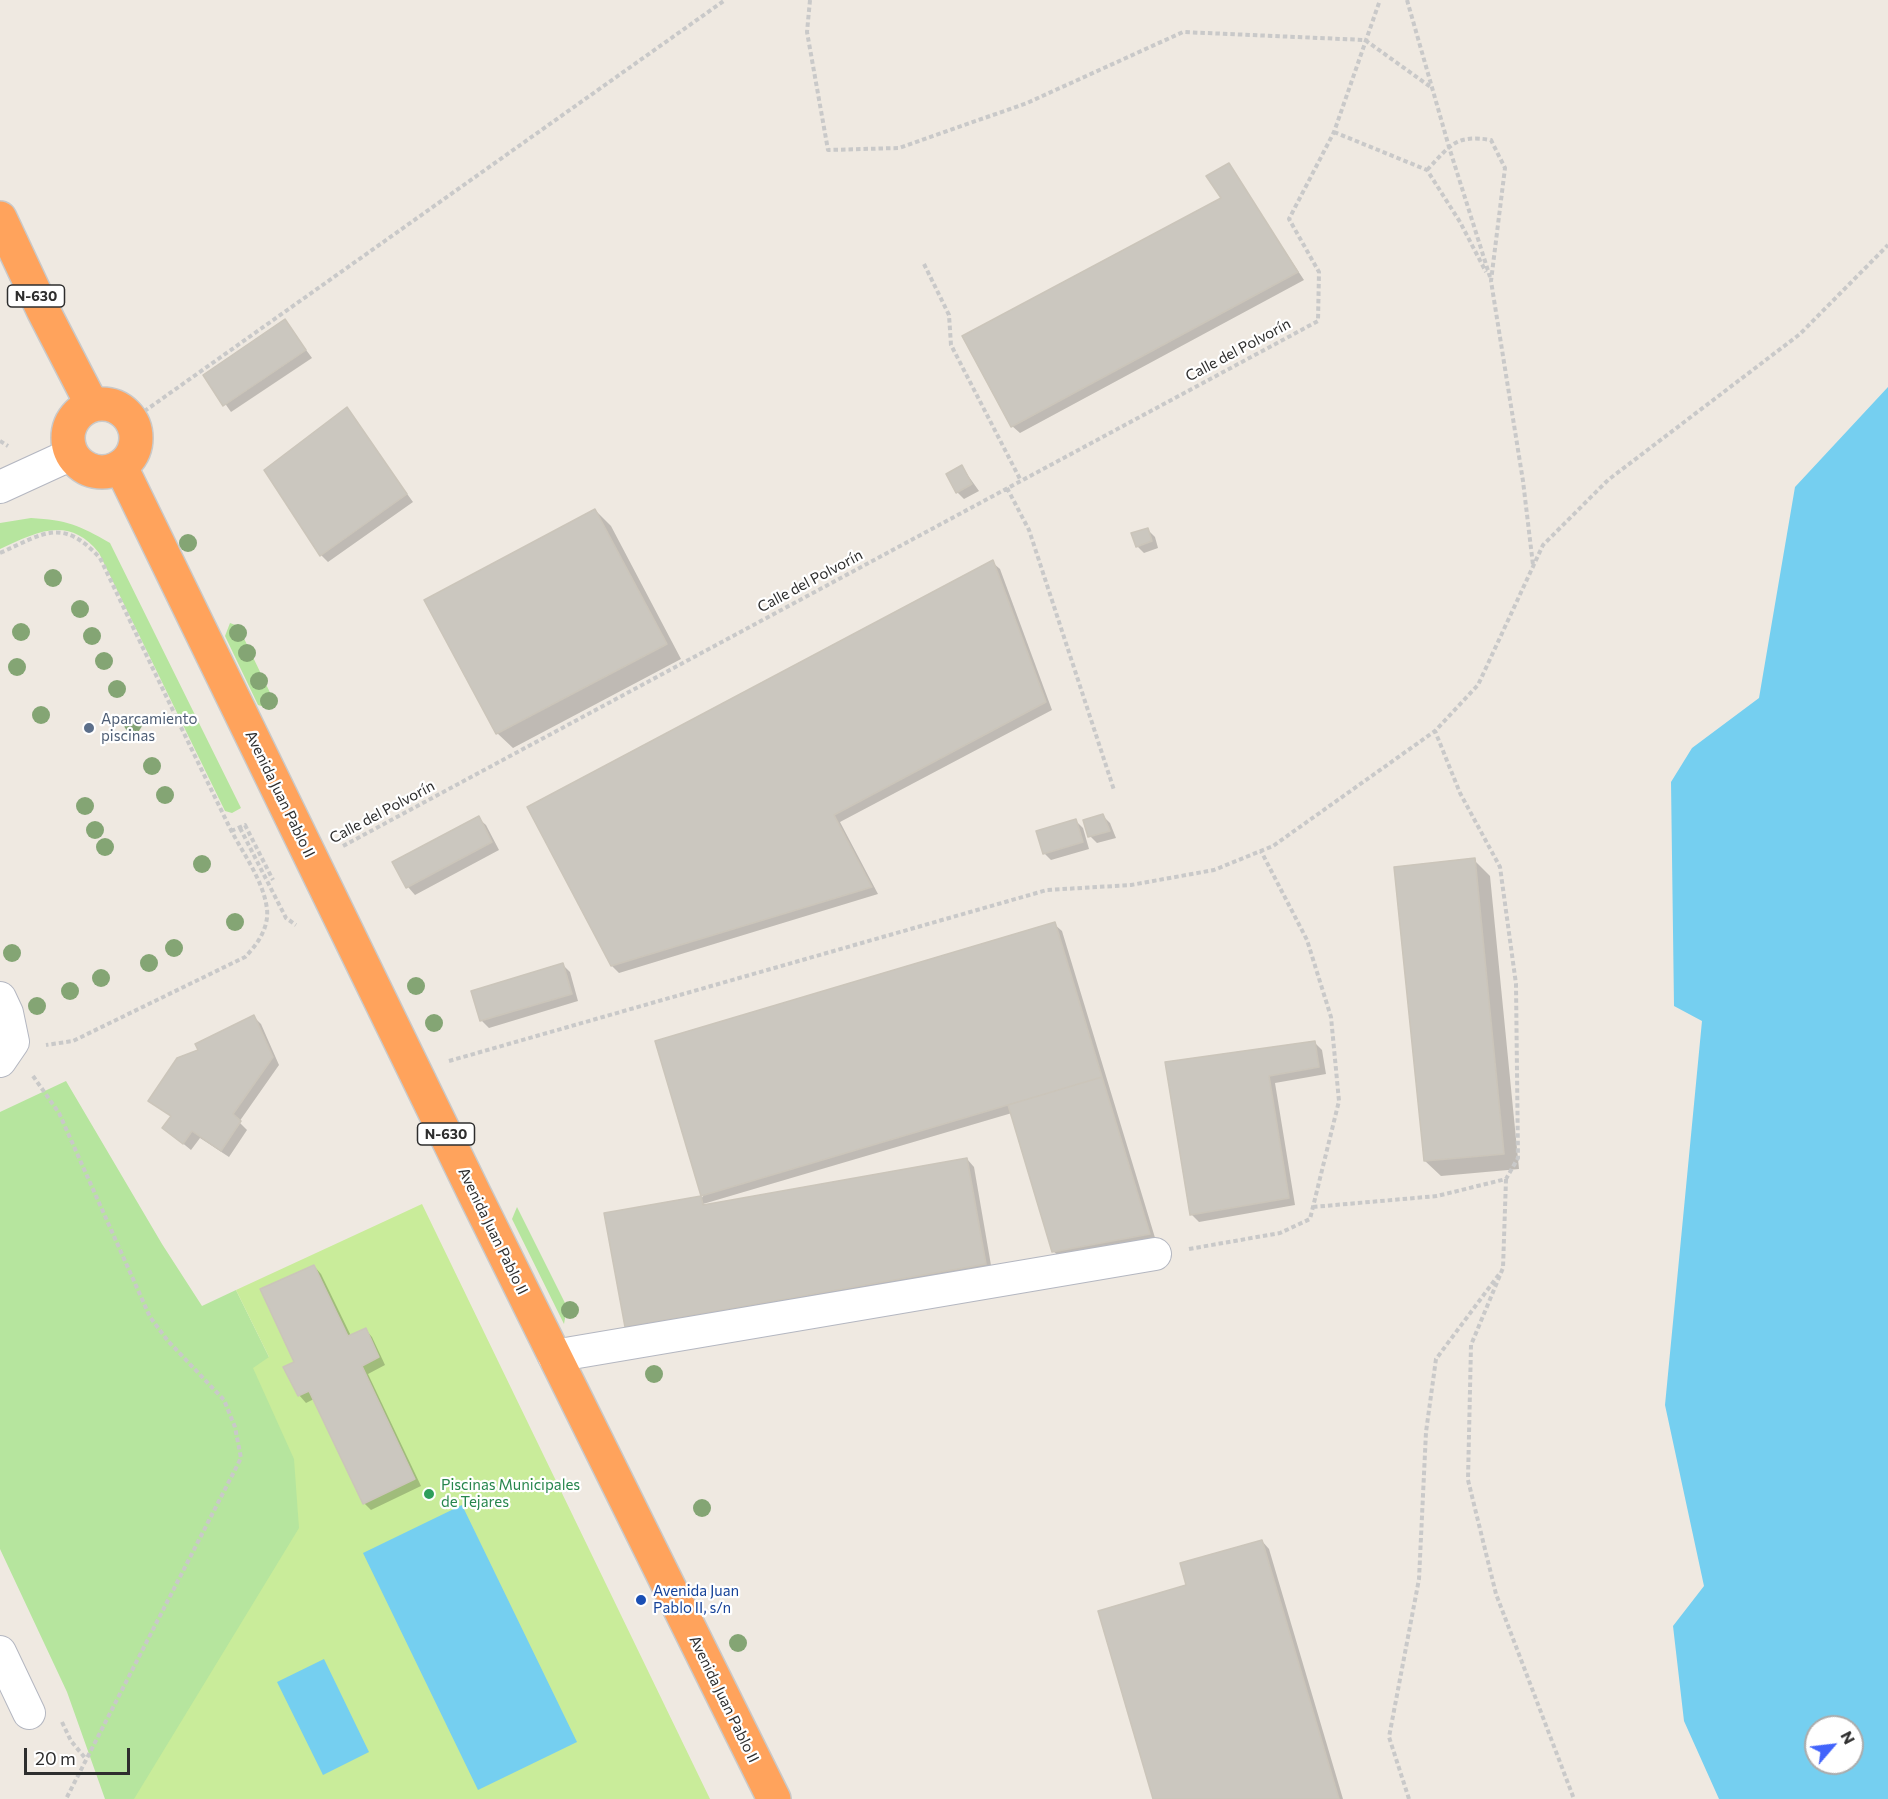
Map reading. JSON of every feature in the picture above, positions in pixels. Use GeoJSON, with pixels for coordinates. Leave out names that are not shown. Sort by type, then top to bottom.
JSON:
{"type":"FeatureCollection","features":[{"type":"Feature","properties":{"kind":"highway","name":"N-630"},"geometry":{"type":"LineString","coordinates":[[0,218],[43,310],[92,405]]}},
{"type":"Feature","properties":{"kind":"highway"},"geometry":{"type":"LineString","coordinates":[[107,403],[121,409],[132,420],[137,437],[133,455],[121,467],[107,472],[94,471],[81,465],[72,454],[68,434],[75,416],[92,405],[107,403]]}},
{"type":"Feature","properties":{"kind":"highway","name":"Avenida Juan Pablo II"},"geometry":{"type":"LineString","coordinates":[[121,467],[554,1356],[774,1799]]}},
{"type":"Feature","properties":{"kind":"street"},"geometry":{"type":"LineString","coordinates":[[0,487],[72,454]]}},
{"type":"Feature","properties":{"kind":"street"},"geometry":{"type":"LineString","coordinates":[[0,998],[8,1013],[6,1051]]}},
{"type":"Feature","properties":{"kind":"street"},"geometry":{"type":"LineString","coordinates":[[554,1356],[1155,1254]]}},
{"type":"Feature","properties":{"kind":"street"},"geometry":{"type":"LineString","coordinates":[[0,1652],[43,1712]]}},
{"type":"Feature","properties":{"kind":"path"},"geometry":{"type":"LineString","coordinates":[[132,420],[725,0]]}},
{"type":"Feature","properties":{"kind":"path"},"geometry":{"type":"LineString","coordinates":[[810,0],[807,33],[828,150],[899,148],[1027,103],[1184,32],[1365,40],[1432,88]]}},
{"type":"Feature","properties":{"kind":"path"},"geometry":{"type":"LineString","coordinates":[[1380,0],[1334,132],[1427,170],[1460,222],[1491,280]]}},
{"type":"Feature","properties":{"kind":"path"},"geometry":{"type":"LineString","coordinates":[[1407,0],[1449,147],[1491,280],[1523,481],[1533,566]]}},
{"type":"Feature","properties":{"kind":"path","name":"Calle del Polvorín"},"geometry":{"type":"LineString","coordinates":[[314,862],[1318,321],[1319,272],[1289,219],[1334,132]]}},
{"type":"Feature","properties":{"kind":"path"},"geometry":{"type":"LineString","coordinates":[[1427,170],[1449,147],[1468,136],[1491,140],[1505,168],[1491,280]]}},
{"type":"Feature","properties":{"kind":"path"},"geometry":{"type":"LineString","coordinates":[[416,1070],[1047,890],[1131,885],[1214,870],[1273,846],[1434,731],[1479,685],[1543,545],[1608,480],[1800,334],[1888,245]]}},
{"type":"Feature","properties":{"kind":"path"},"geometry":{"type":"LineString","coordinates":[[924,264],[949,315],[951,345],[1021,481]]}},
{"type":"Feature","properties":{"kind":"path"},"geometry":{"type":"LineString","coordinates":[[1008,488],[1029,530],[1114,790]]}},
{"type":"Feature","properties":{"kind":"path"},"geometry":{"type":"LineString","coordinates":[[0,553],[48,532],[66,532],[82,539],[100,558],[231,831],[263,891],[267,911],[264,929],[255,947],[245,957],[73,1041],[45,1045]]}},
{"type":"Feature","properties":{"kind":"path"},"geometry":{"type":"LineString","coordinates":[[1434,731],[1460,793],[1500,867],[1516,984],[1518,1158],[1506,1179],[1503,1268],[1472,1346],[1468,1480],[1496,1594],[1574,1799]]}},
{"type":"Feature","properties":{"kind":"path"},"geometry":{"type":"LineString","coordinates":[[231,831],[245,825],[273,880]]}},
{"type":"Feature","properties":{"kind":"path"},"geometry":{"type":"LineString","coordinates":[[240,828],[286,918],[296,925]]}},
{"type":"Feature","properties":{"kind":"path"},"geometry":{"type":"LineString","coordinates":[[1155,1254],[1280,1233],[1310,1219],[1313,1208],[1339,1101],[1330,1017],[1307,940],[1261,851]]}},
{"type":"Feature","properties":{"kind":"path"},"geometry":{"type":"LineString","coordinates":[[33,1076],[59,1113],[150,1317],[168,1341],[224,1400],[236,1427],[241,1458],[66,1799]]}},
{"type":"Feature","properties":{"kind":"path"},"geometry":{"type":"LineString","coordinates":[[1313,1208],[1437,1196],[1506,1179]]}},
{"type":"Feature","properties":{"kind":"path"},"geometry":{"type":"LineString","coordinates":[[1409,1799],[1389,1737],[1419,1579],[1426,1432],[1436,1359],[1503,1268]]}},
{"type":"Feature","properties":{"kind":"path"},"geometry":{"type":"LineString","coordinates":[[43,1712],[86,1759]]}},
{"type":"Feature","properties":{"kind":"green space"},"geometry":{"type":"Polygon","coordinates":[[[31,518],[72,524],[110,543],[241,808],[232,813],[225,811],[99,553],[88,541],[76,534],[52,530],[27,537],[0,549],[0,523],[31,518]]]}},
{"type":"Feature","properties":{"kind":"green space"},"geometry":{"type":"Polygon","coordinates":[[[230,623],[238,626],[275,703],[271,709],[258,705],[225,636],[230,623]]]}},
{"type":"Feature","properties":{"kind":"green space"},"geometry":{"type":"Polygon","coordinates":[[[66,1081],[162,1244],[202,1306],[236,1290],[269,1357],[343,1585],[256,1799],[105,1799],[67,1692],[0,1549],[0,1112],[66,1081]]]}},
{"type":"Feature","properties":{"kind":"green space","name":"Piscinas Municipales de Tejares"},"geometry":{"type":"Polygon","coordinates":[[[422,1204],[710,1799],[134,1799],[299,1528],[294,1459],[253,1368],[269,1357],[236,1290],[422,1204]]]}},
{"type":"Feature","properties":{"kind":"green space"},"geometry":{"type":"Polygon","coordinates":[[[517,1207],[567,1307],[564,1324],[512,1219],[517,1207]]]}},
{"type":"Feature","properties":{"kind":"water"},"geometry":{"type":"Polygon","coordinates":[[[1888,387],[1888,1799],[1719,1799],[1684,1721],[1673,1626],[1704,1586],[1665,1405],[1702,1021],[1674,1006],[1671,782],[1692,748],[1759,698],[1795,487],[1888,387]]]}},
{"type":"Feature","properties":{"kind":"water"},"geometry":{"type":"Polygon","coordinates":[[[462,1505],[577,1742],[478,1790],[363,1553],[462,1505]]]}},
{"type":"Feature","properties":{"kind":"water"},"geometry":{"type":"Polygon","coordinates":[[[324,1659],[369,1752],[323,1775],[277,1682],[324,1659]]]}},
{"type":"Feature","properties":{"kind":"building"},"geometry":{"type":"Polygon","coordinates":[[[1229,163],[1298,272],[1011,427],[962,336],[1221,198],[1206,176],[1229,163]]]}},
{"type":"Feature","properties":{"kind":"building"},"geometry":{"type":"Polygon","coordinates":[[[285,319],[306,350],[223,406],[203,375],[285,319]]]}},
{"type":"Feature","properties":{"kind":"building"},"geometry":{"type":"Polygon","coordinates":[[[347,407],[407,494],[320,556],[264,470],[347,407]]]}},
{"type":"Feature","properties":{"kind":"building"},"geometry":{"type":"Polygon","coordinates":[[[962,465],[972,484],[956,493],[946,474],[962,465]]]}},
{"type":"Feature","properties":{"kind":"building"},"geometry":{"type":"Polygon","coordinates":[[[595,509],[667,644],[496,734],[424,600],[595,509]]]}},
{"type":"Feature","properties":{"kind":"building"},"geometry":{"type":"Polygon","coordinates":[[[1148,528],[1152,541],[1136,547],[1131,533],[1148,528]]]}},
{"type":"Feature","properties":{"kind":"building"},"geometry":{"type":"Polygon","coordinates":[[[993,560],[1046,702],[834,815],[872,887],[611,966],[527,807],[993,560]]]}},
{"type":"Feature","properties":{"kind":"building"},"geometry":{"type":"Polygon","coordinates":[[[1103,814],[1110,831],[1088,837],[1083,820],[1103,814]]]}},
{"type":"Feature","properties":{"kind":"building"},"geometry":{"type":"Polygon","coordinates":[[[479,816],[492,842],[406,888],[392,862],[479,816]]]}},
{"type":"Feature","properties":{"kind":"building"},"geometry":{"type":"Polygon","coordinates":[[[1076,819],[1083,842],[1043,854],[1036,831],[1076,819]]]}},
{"type":"Feature","properties":{"kind":"building"},"geometry":{"type":"Polygon","coordinates":[[[1475,858],[1504,1154],[1424,1161],[1394,867],[1475,858]]]}},
{"type":"Feature","properties":{"kind":"building"},"geometry":{"type":"Polygon","coordinates":[[[1055,922],[1102,1077],[701,1196],[655,1041],[1055,922]]]}},
{"type":"Feature","properties":{"kind":"building"},"geometry":{"type":"Polygon","coordinates":[[[563,963],[572,994],[480,1021],[471,991],[563,963]]]}},
{"type":"Feature","properties":{"kind":"building"},"geometry":{"type":"Polygon","coordinates":[[[254,1015],[273,1057],[233,1114],[241,1121],[221,1151],[192,1131],[183,1144],[162,1128],[171,1116],[148,1101],[177,1058],[198,1050],[195,1044],[254,1015]]]}},
{"type":"Feature","properties":{"kind":"building"},"geometry":{"type":"Polygon","coordinates":[[[1315,1041],[1319,1067],[1269,1076],[1289,1198],[1190,1215],[1165,1062],[1315,1041]]]}},
{"type":"Feature","properties":{"kind":"building"},"geometry":{"type":"Polygon","coordinates":[[[1102,1077],[1150,1234],[1052,1252],[1008,1105],[1102,1077]]]}},
{"type":"Feature","properties":{"kind":"building"},"geometry":{"type":"Polygon","coordinates":[[[967,1158],[986,1264],[625,1327],[604,1213],[701,1196],[703,1205],[967,1158]]]}},
{"type":"Feature","properties":{"kind":"building"},"geometry":{"type":"Polygon","coordinates":[[[314,1265],[348,1336],[366,1328],[379,1357],[362,1366],[415,1479],[363,1504],[309,1391],[298,1396],[283,1367],[294,1362],[260,1289],[314,1265]]]}},
{"type":"Feature","properties":{"kind":"building"},"geometry":{"type":"Polygon","coordinates":[[[1262,1540],[1339,1799],[1153,1799],[1098,1611],[1186,1585],[1180,1563],[1262,1540]]]}},
{"type":"Feature","properties":{"kind":"place","name":"Aparcamiento piscinas"},"geometry":{"type":"Point","coordinates":[89,728]}},
{"type":"Feature","properties":{"kind":"place","name":"Piscinas Municipales de Tejares"},"geometry":{"type":"Point","coordinates":[429,1494]}},
{"type":"Feature","properties":{"kind":"place","name":"Avenida Juan Pablo II, s/n"},"geometry":{"type":"Point","coordinates":[641,1600]}}]}
